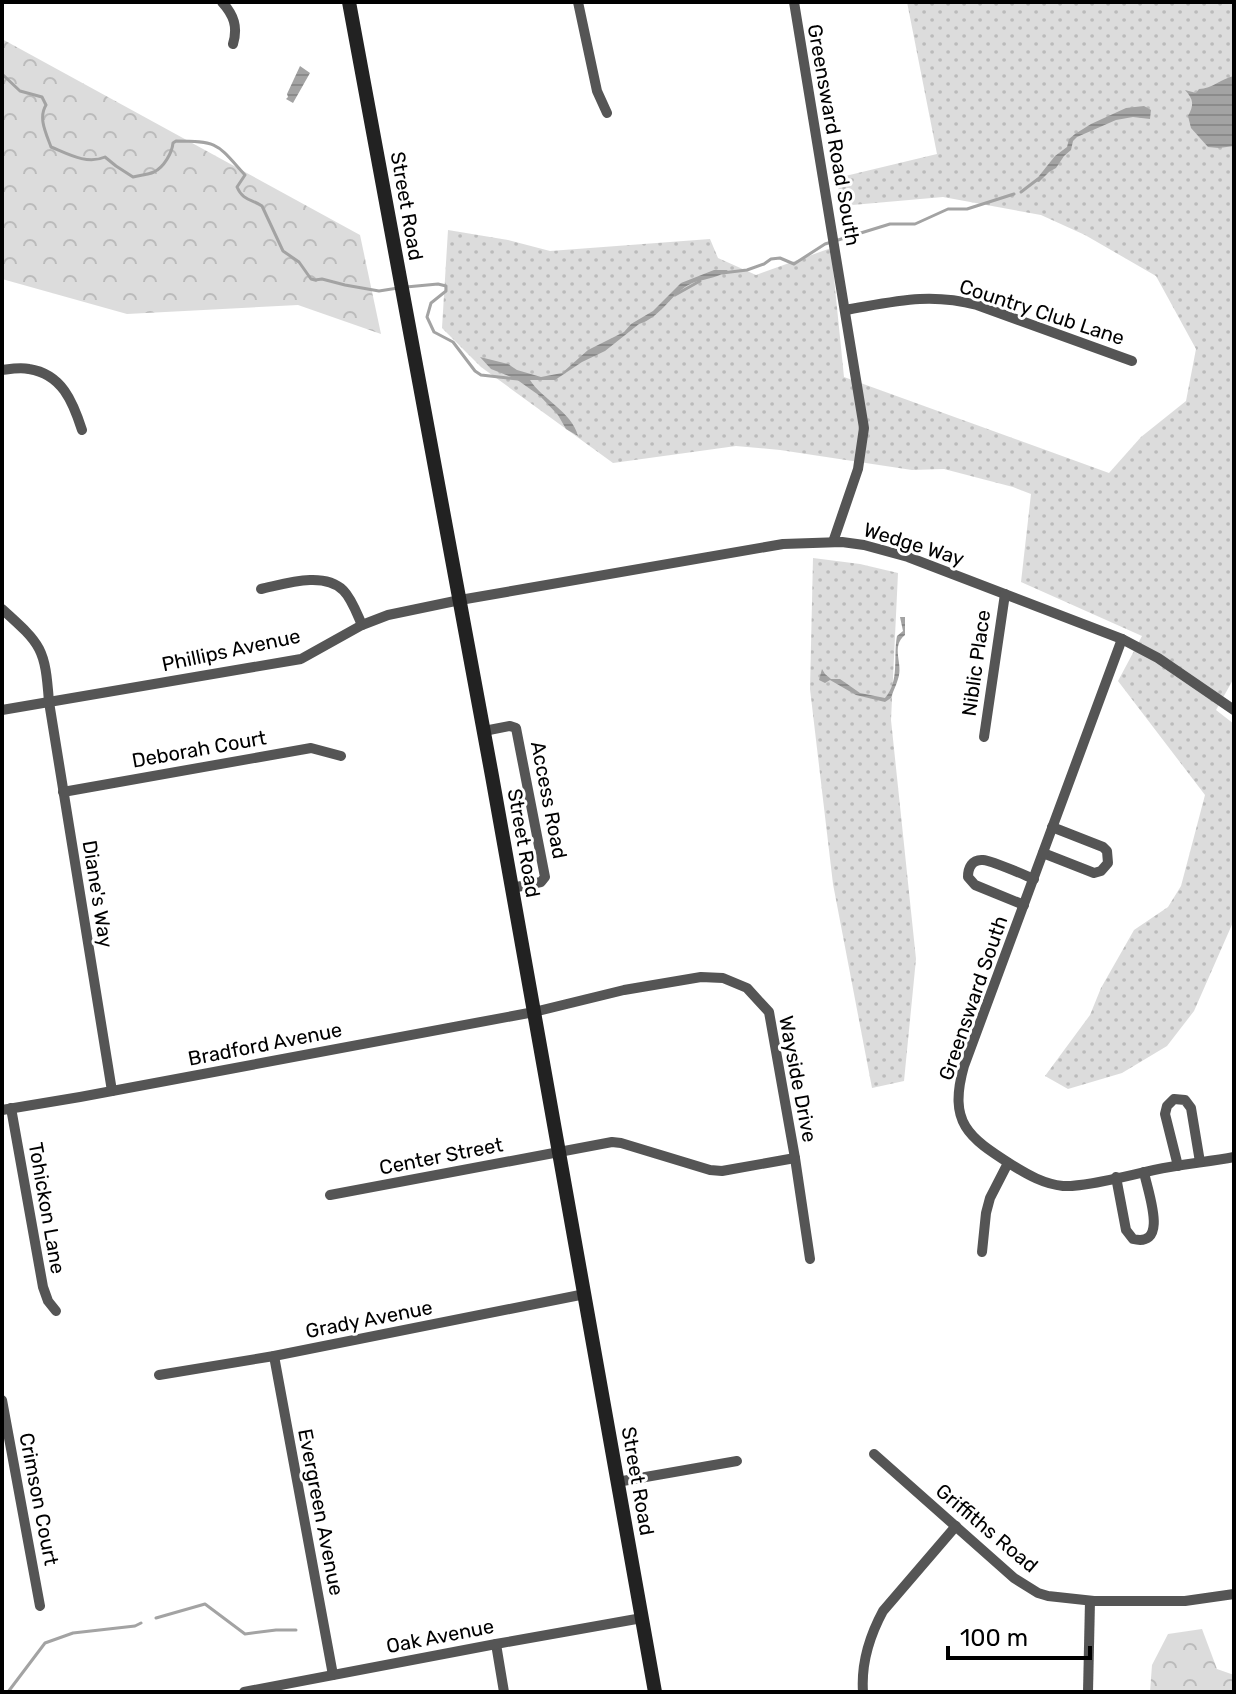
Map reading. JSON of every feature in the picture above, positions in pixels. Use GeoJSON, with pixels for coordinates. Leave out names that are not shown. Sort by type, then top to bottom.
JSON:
{"type":"FeatureCollection","features":[{"type":"Feature","properties":{"kind":"main road","name":"Street Road"},"geometry":{"type":"LineString","coordinates":[[349,2],[484,731],[655,1692]]}},
{"type":"Feature","properties":{"kind":"street"},"geometry":{"type":"LineString","coordinates":[[222,2],[235,24],[233,44]]}},
{"type":"Feature","properties":{"kind":"street"},"geometry":{"type":"LineString","coordinates":[[578,2],[597,91],[607,113]]}},
{"type":"Feature","properties":{"kind":"street","name":"Greensward Road South"},"geometry":{"type":"LineString","coordinates":[[794,2],[863,417],[864,440],[858,469],[833,542]]}},
{"type":"Feature","properties":{"kind":"street","name":"Country Club Lane"},"geometry":{"type":"LineString","coordinates":[[845,310],[902,300],[957,300],[1132,361]]}},
{"type":"Feature","properties":{"kind":"street"},"geometry":{"type":"LineString","coordinates":[[2,370],[27,368],[59,384],[73,403],[82,430]]}},
{"type":"Feature","properties":{"kind":"street","name":"Wedge Way"},"geometry":{"type":"LineString","coordinates":[[460,600],[783,544],[833,542],[864,545],[908,557],[1122,639],[1158,658],[1234,710]]}},
{"type":"Feature","properties":{"kind":"street"},"geometry":{"type":"LineString","coordinates":[[261,589],[299,582],[330,583],[343,590],[362,625]]}},
{"type":"Feature","properties":{"kind":"street","name":"Niblic Place"},"geometry":{"type":"LineString","coordinates":[[984,737],[1005,594]]}},
{"type":"Feature","properties":{"kind":"street","name":"Phillips Avenue"},"geometry":{"type":"LineString","coordinates":[[2,710],[301,659],[362,625],[388,615],[460,600]]}},
{"type":"Feature","properties":{"kind":"street","name":"Diane's Way"},"geometry":{"type":"LineString","coordinates":[[2,609],[38,645],[44,659],[112,1091]]}},
{"type":"Feature","properties":{"kind":"street"},"geometry":{"type":"LineString","coordinates":[[1024,905],[975,885],[968,877],[969,867],[973,862],[983,860],[1034,879],[1122,639]]}},
{"type":"Feature","properties":{"kind":"street","name":"Access Road"},"geometry":{"type":"LineString","coordinates":[[484,731],[510,726],[516,728],[545,877],[544,881],[512,888]]}},
{"type":"Feature","properties":{"kind":"street","name":"Deborah Court"},"geometry":{"type":"LineString","coordinates":[[63,792],[311,748],[341,756]]}},
{"type":"Feature","properties":{"kind":"street"},"geometry":{"type":"LineString","coordinates":[[1043,853],[1094,873],[1101,871],[1108,863],[1109,856],[1103,847],[1052,827]]}},
{"type":"Feature","properties":{"kind":"street","name":"Greensward South"},"geometry":{"type":"LineString","coordinates":[[1034,879],[964,1066],[958,1091],[960,1115],[972,1137],[1029,1176],[1053,1184],[1073,1186],[1234,1157]]}},
{"type":"Feature","properties":{"kind":"street","name":"Wayside Drive"},"geometry":{"type":"LineString","coordinates":[[534,1012],[624,990],[701,977],[712,976],[747,988],[769,1012],[810,1259]]}},
{"type":"Feature","properties":{"kind":"street","name":"Bradford Avenue"},"geometry":{"type":"LineString","coordinates":[[6,1109],[534,1012]]}},
{"type":"Feature","properties":{"kind":"street"},"geometry":{"type":"LineString","coordinates":[[1178,1166],[1165,1111],[1174,1099],[1185,1100],[1191,1108],[1200,1162]]}},
{"type":"Feature","properties":{"kind":"street","name":"Tohickon Lane"},"geometry":{"type":"LineString","coordinates":[[6,1109],[43,1287],[56,1311]]}},
{"type":"Feature","properties":{"kind":"street","name":"Center Street"},"geometry":{"type":"LineString","coordinates":[[330,1195],[612,1142],[695,1167],[722,1171],[795,1158]]}},
{"type":"Feature","properties":{"kind":"street"},"geometry":{"type":"LineString","coordinates":[[982,1252],[990,1198],[1008,1163]]}},
{"type":"Feature","properties":{"kind":"street"},"geometry":{"type":"LineString","coordinates":[[1116,1177],[1126,1230],[1133,1239],[1145,1240],[1151,1236],[1155,1225],[1144,1172]]}},
{"type":"Feature","properties":{"kind":"street","name":"Grady Avenue"},"geometry":{"type":"LineString","coordinates":[[159,1375],[274,1356],[585,1294]]}},
{"type":"Feature","properties":{"kind":"street","name":"Evergreen Avenue"},"geometry":{"type":"LineString","coordinates":[[274,1356],[333,1675]]}},
{"type":"Feature","properties":{"kind":"street","name":"Crimson Court"},"geometry":{"type":"LineString","coordinates":[[2,1400],[40,1606]]}},
{"type":"Feature","properties":{"kind":"street","name":"Griffiths Road"},"geometry":{"type":"LineString","coordinates":[[874,1454],[1014,1578],[1038,1593],[1090,1601],[1185,1601],[1234,1594]]}},
{"type":"Feature","properties":{"kind":"street"},"geometry":{"type":"LineString","coordinates":[[617,1482],[737,1461]]}},
{"type":"Feature","properties":{"kind":"street"},"geometry":{"type":"LineString","coordinates":[[863,1692],[864,1661],[876,1625],[891,1602],[956,1526]]}},
{"type":"Feature","properties":{"kind":"street"},"geometry":{"type":"LineString","coordinates":[[1088,1692],[1090,1601]]}},
{"type":"Feature","properties":{"kind":"street","name":"Oak Avenue"},"geometry":{"type":"LineString","coordinates":[[244,1692],[642,1618]]}},
{"type":"Feature","properties":{"kind":"street"},"geometry":{"type":"LineString","coordinates":[[496,1644],[504,1692]]}},
{"type":"Feature","properties":{"kind":"green space"},"geometry":{"type":"Polygon","coordinates":[[[907,2],[1234,2],[1234,678],[1216,710],[1234,724],[1234,920],[1194,1011],[1167,1046],[1122,1073],[1068,1089],[1045,1076],[1090,1015],[1101,988],[1134,930],[1168,907],[1181,886],[1205,795],[1118,681],[1142,636],[1021,582],[1031,494],[944,469],[912,470],[736,446],[613,463],[481,367],[442,328],[448,230],[550,251],[710,239],[718,258],[756,275],[831,248],[844,377],[1109,473],[1141,437],[1186,401],[1196,349],[1156,276],[1085,235],[1041,215],[943,197],[841,206],[837,178],[937,154],[907,2]]]}},
{"type":"Feature","properties":{"kind":"green space"},"geometry":{"type":"Polygon","coordinates":[[[2,39],[360,235],[381,334],[298,305],[127,314],[2,279],[2,39]]]}},
{"type":"Feature","properties":{"kind":"green space"},"geometry":{"type":"Polygon","coordinates":[[[813,558],[898,573],[891,720],[916,959],[904,1081],[872,1088],[833,884],[810,689],[813,558]]]}},
{"type":"Feature","properties":{"kind":"green space"},"geometry":{"type":"Polygon","coordinates":[[[1202,1629],[1217,1669],[1234,1675],[1234,1692],[1150,1692],[1152,1665],[1168,1634],[1202,1629]]]}},
{"type":"Feature","properties":{"kind":"shaded area"},"geometry":{"type":"Polygon","coordinates":[[[300,66],[310,73],[293,103],[286,99],[300,66]]]}},
{"type":"Feature","properties":{"kind":"shaded area"},"geometry":{"type":"Polygon","coordinates":[[[1234,76],[1234,146],[1208,147],[1191,128],[1188,116],[1192,103],[1185,90],[1196,93],[1199,89],[1234,76]]]}},
{"type":"Feature","properties":{"kind":"shaded area"},"geometry":{"type":"Polygon","coordinates":[[[1144,106],[1151,110],[1150,119],[1133,117],[1116,120],[1077,137],[1056,168],[1039,182],[1035,181],[1075,134],[1126,108],[1144,106]]]}},
{"type":"Feature","properties":{"kind":"shaded area"},"geometry":{"type":"Polygon","coordinates":[[[714,270],[728,270],[685,287],[652,317],[605,351],[555,380],[530,380],[570,420],[578,436],[566,429],[540,396],[516,379],[491,369],[480,357],[541,377],[562,373],[588,350],[624,332],[653,311],[681,283],[714,270]]]}},
{"type":"Feature","properties":{"kind":"shaded area"},"geometry":{"type":"Polygon","coordinates":[[[900,617],[905,617],[905,635],[898,645],[899,673],[891,698],[885,702],[856,695],[830,680],[825,683],[819,680],[822,669],[831,679],[840,679],[860,693],[885,698],[893,684],[897,636],[903,631],[900,617]]]}},
{"type":"Feature","properties":{"kind":"waterway"},"geometry":{"type":"LineString","coordinates":[[2,74],[20,91],[42,97],[46,105],[44,126],[51,147],[84,159],[105,157],[133,177],[158,170],[176,141],[216,146],[245,175],[237,187],[239,192],[262,206],[283,251],[299,262],[311,279],[379,291],[398,288]]}},
{"type":"Feature","properties":{"kind":"waterway"},"geometry":{"type":"LineString","coordinates":[[1021,192],[1038,179]]}},
{"type":"Feature","properties":{"kind":"waterway"},"geometry":{"type":"LineString","coordinates":[[722,273],[747,270],[771,259],[780,258],[794,264],[825,244],[890,224],[915,224],[948,209],[967,209],[1014,194]]}},
{"type":"Feature","properties":{"kind":"waterway"},"geometry":{"type":"LineString","coordinates":[[675,295],[700,281]]}},
{"type":"Feature","properties":{"kind":"waterway"},"geometry":{"type":"LineString","coordinates":[[406,287],[446,286],[446,291],[431,303],[427,317],[434,332],[453,342],[481,375],[518,379]]}},
{"type":"Feature","properties":{"kind":"waterway"},"geometry":{"type":"LineString","coordinates":[[156,1618],[205,1604],[245,1634],[296,1630]]}},
{"type":"Feature","properties":{"kind":"waterway"},"geometry":{"type":"LineString","coordinates":[[8,1692],[45,1643],[73,1633],[141,1623]]}}]}
